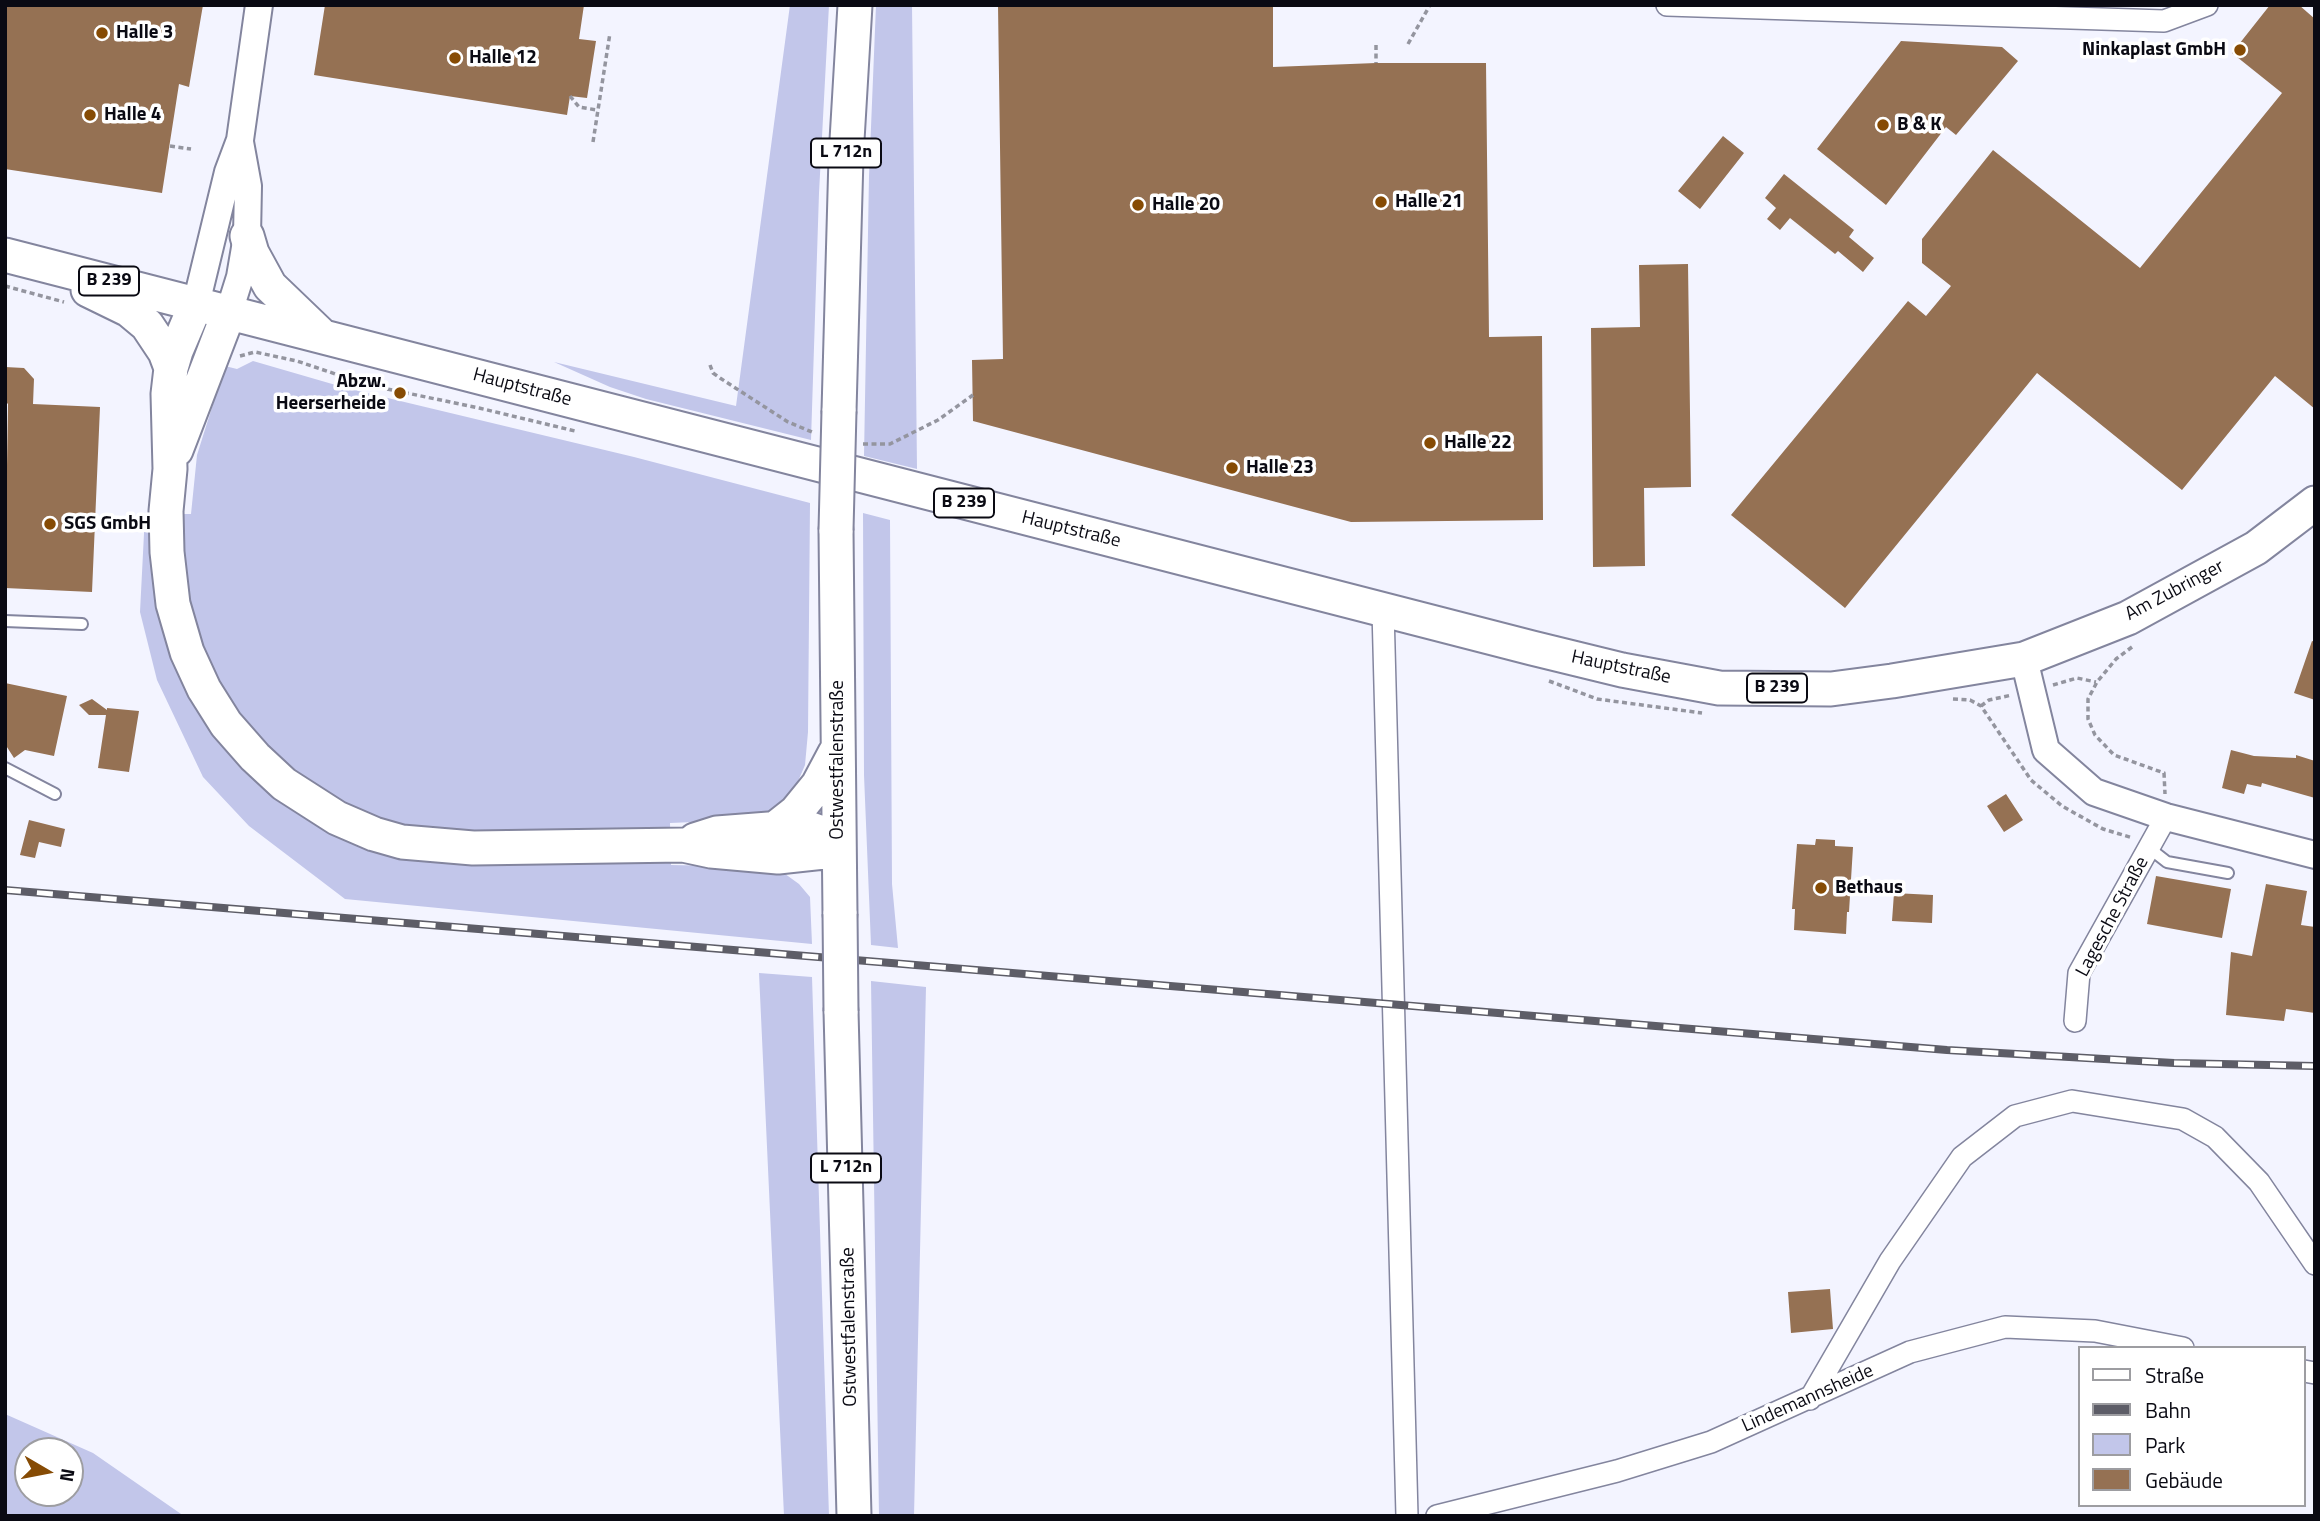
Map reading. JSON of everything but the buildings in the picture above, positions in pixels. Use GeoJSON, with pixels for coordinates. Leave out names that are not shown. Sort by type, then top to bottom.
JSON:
{"type":"FeatureCollection","features":[{"type":"Feature","properties":{"kind":"main road","name":"Ostwestfalenstraße"},"geometry":{"type":"LineString","coordinates":[[854,1516],[841,1011],[836,530],[846,158],[855,5]]}},
{"type":"Feature","properties":{"kind":"main road"},"geometry":{"type":"LineString","coordinates":[[247,236],[252,253],[270,286],[321,335]]}},
{"type":"Feature","properties":{"kind":"main road"},"geometry":{"type":"LineString","coordinates":[[14,257],[129,310],[153,334],[165,352],[171,368]]}},
{"type":"Feature","properties":{"kind":"main road","name":"Hauptstraße"},"geometry":{"type":"LineString","coordinates":[[14,257],[1622,670],[1719,688],[1831,689],[2024,659]]}},
{"type":"Feature","properties":{"kind":"main road"},"geometry":{"type":"LineString","coordinates":[[196,304],[171,368],[168,394],[170,469],[166,511],[173,604],[187,652],[204,688],[226,724],[254,757],[284,784],[337,818],[374,834],[402,842],[473,848],[683,845],[711,852],[778,842],[824,852],[838,844]]}},
{"type":"Feature","properties":{"kind":"main road"},"geometry":{"type":"LineString","coordinates":[[170,469],[229,312]]}},
{"type":"Feature","properties":{"kind":"main road","name":"Am Zubringer"},"geometry":{"type":"LineString","coordinates":[[2024,659],[2128,618],[2256,548],[2315,503]]}},
{"type":"Feature","properties":{"kind":"main road"},"geometry":{"type":"LineString","coordinates":[[778,842],[796,812],[818,785],[837,750]]}},
{"type":"Feature","properties":{"kind":"main road"},"geometry":{"type":"LineString","coordinates":[[778,842],[815,877],[840,914]]}},
{"type":"Feature","properties":{"kind":"street"},"geometry":{"type":"LineString","coordinates":[[196,304],[229,172],[240,140],[259,5]]}},
{"type":"Feature","properties":{"kind":"street"},"geometry":{"type":"LineString","coordinates":[[1667,5],[2164,21],[2207,5]]}},
{"type":"Feature","properties":{"kind":"street"},"geometry":{"type":"LineString","coordinates":[[229,312],[240,277],[247,236],[248,186],[240,140]]}},
{"type":"Feature","properties":{"kind":"street"},"geometry":{"type":"LineString","coordinates":[[1383,610],[1407,1516]]}},
{"type":"Feature","properties":{"kind":"street"},"geometry":{"type":"LineString","coordinates":[[2024,659],[2046,750],[2094,792],[2166,817],[2315,855]]}},
{"type":"Feature","properties":{"kind":"street","name":"Lagesche Straße"},"geometry":{"type":"LineString","coordinates":[[2075,1021],[2080,973],[2166,817]]}},
{"type":"Feature","properties":{"kind":"street"},"geometry":{"type":"LineString","coordinates":[[1810,1399],[1890,1261],[1962,1157],[2015,1115],[2072,1101],[2183,1119],[2216,1137],[2259,1182],[2315,1264]]}},
{"type":"Feature","properties":{"kind":"street","name":"Lindemannsheide"},"geometry":{"type":"LineString","coordinates":[[1437,1516],[1617,1471],[1712,1442],[1910,1352],[2005,1327],[2095,1331],[2173,1346]]}},
{"type":"Feature","properties":{"kind":"lane"},"geometry":{"type":"LineString","coordinates":[[5,621],[82,624]]}},
{"type":"Feature","properties":{"kind":"lane"},"geometry":{"type":"LineString","coordinates":[[5,768],[55,794]]}},
{"type":"Feature","properties":{"kind":"lane"},"geometry":{"type":"LineString","coordinates":[[2150,848],[2167,862],[2228,873]]}},
{"type":"Feature","properties":{"kind":"path"},"geometry":{"type":"LineString","coordinates":[[1408,44],[1430,5]]}},
{"type":"Feature","properties":{"kind":"path"},"geometry":{"type":"LineString","coordinates":[[593,142],[610,33]]}},
{"type":"Feature","properties":{"kind":"path"},"geometry":{"type":"LineString","coordinates":[[1376,45],[1376,63]]}},
{"type":"Feature","properties":{"kind":"path"},"geometry":{"type":"LineString","coordinates":[[570,96],[579,107],[598,110]]}},
{"type":"Feature","properties":{"kind":"path"},"geometry":{"type":"LineString","coordinates":[[170,146],[191,149]]}},
{"type":"Feature","properties":{"kind":"path"},"geometry":{"type":"LineString","coordinates":[[2097,682],[2088,699],[2088,719],[2095,735],[2113,755],[2164,773],[2166,817]]}},
{"type":"Feature","properties":{"kind":"green space"},"geometry":{"type":"Polygon","coordinates":[[[790,5],[829,5],[819,193],[811,440],[646,399],[610,387],[554,362],[736,406],[790,5]]]}},
{"type":"Feature","properties":{"kind":"green space"},"geometry":{"type":"Polygon","coordinates":[[[876,5],[912,5],[917,469],[864,456],[869,176],[876,5]]]}},
{"type":"Feature","properties":{"kind":"green space"},"geometry":{"type":"Polygon","coordinates":[[[253,361],[346,388],[634,457],[810,503],[808,732],[805,765],[793,793],[770,814],[717,821],[670,823],[671,865],[766,867],[781,871],[799,884],[810,897],[812,944],[345,899],[249,826],[203,777],[157,680],[140,612],[145,514],[191,514],[197,455],[225,366],[237,369],[253,361]]]}},
{"type":"Feature","properties":{"kind":"green space"},"geometry":{"type":"Polygon","coordinates":[[[863,513],[890,520],[892,884],[898,948],[871,945],[864,775],[863,513]]]}},
{"type":"Feature","properties":{"kind":"green space"},"geometry":{"type":"Polygon","coordinates":[[[759,973],[812,977],[829,1516],[784,1516],[759,973]]]}},
{"type":"Feature","properties":{"kind":"green space"},"geometry":{"type":"Polygon","coordinates":[[[871,981],[926,987],[914,1516],[879,1516],[871,981]]]}},
{"type":"Feature","properties":{"kind":"green space"},"geometry":{"type":"Polygon","coordinates":[[[5,1414],[57,1437],[14,1437],[14,1507],[84,1507],[84,1449],[184,1516],[5,1516],[5,1414]]]}},
{"type":"Feature","properties":{"kind":"railway"},"geometry":{"type":"LineString","coordinates":[[5,890],[1947,1050],[2174,1063],[2315,1066]]}},
{"type":"Feature","properties":{"kind":"place","name":"Halle 3"},"geometry":{"type":"Point","coordinates":[102,33]}},
{"type":"Feature","properties":{"kind":"place","name":"Ninkaplast GmbH"},"geometry":{"type":"Point","coordinates":[2240,50]}},
{"type":"Feature","properties":{"kind":"place","name":"Halle 12"},"geometry":{"type":"Point","coordinates":[455,58]}},
{"type":"Feature","properties":{"kind":"place","name":"Halle 4"},"geometry":{"type":"Point","coordinates":[90,115]}},
{"type":"Feature","properties":{"kind":"place","name":"B & K"},"geometry":{"type":"Point","coordinates":[1883,125]}},
{"type":"Feature","properties":{"kind":"place","name":"Halle 21"},"geometry":{"type":"Point","coordinates":[1381,202]}},
{"type":"Feature","properties":{"kind":"place","name":"Halle 20"},"geometry":{"type":"Point","coordinates":[1138,205]}},
{"type":"Feature","properties":{"kind":"place","name":"Abzw. Heerserheide"},"geometry":{"type":"Point","coordinates":[400,393]}},
{"type":"Feature","properties":{"kind":"place","name":"Halle 22"},"geometry":{"type":"Point","coordinates":[1430,443]}},
{"type":"Feature","properties":{"kind":"place","name":"Halle 23"},"geometry":{"type":"Point","coordinates":[1232,468]}},
{"type":"Feature","properties":{"kind":"place","name":"SGS GmbH"},"geometry":{"type":"Point","coordinates":[50,524]}},
{"type":"Feature","properties":{"kind":"place","name":"Bethaus"},"geometry":{"type":"Point","coordinates":[1821,888]}}]}
